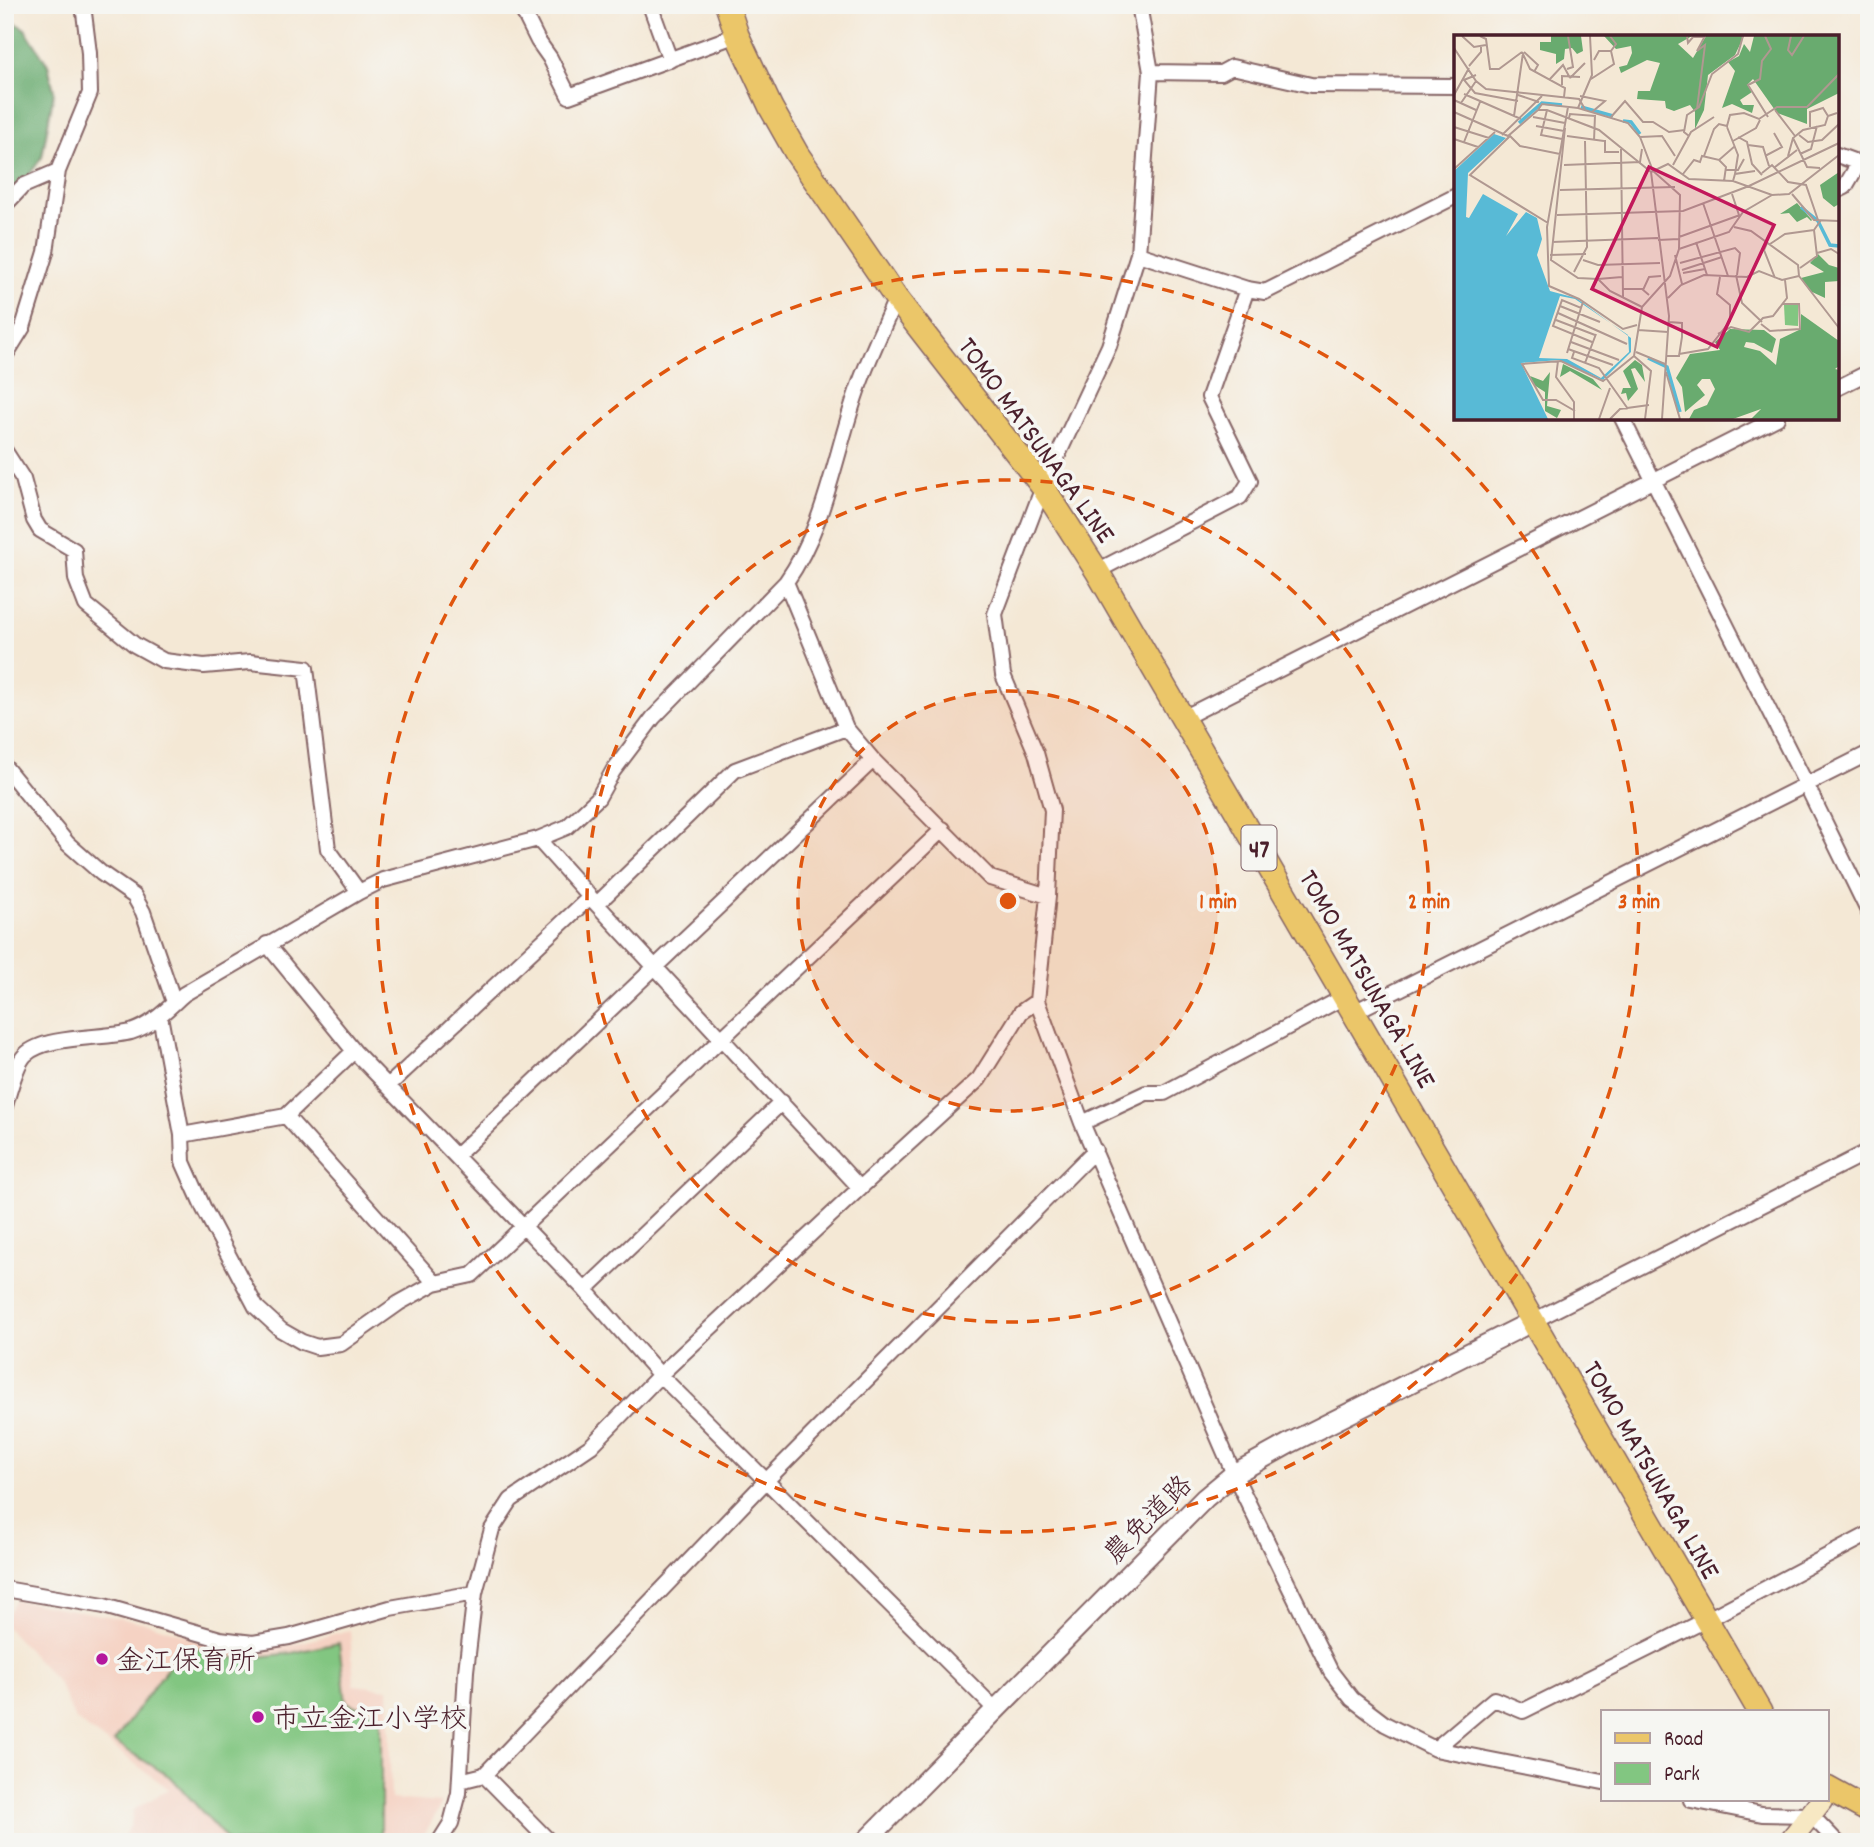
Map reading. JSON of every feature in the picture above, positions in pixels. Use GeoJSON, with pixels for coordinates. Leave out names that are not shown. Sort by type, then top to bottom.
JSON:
{"type":"FeatureCollection","features":[{"type":"Feature","properties":{"kind":"main road","name":"TOMO MATSUNAGA LINE"},"geometry":{"type":"LineString","coordinates":[[727,5],[737,35],[771,108],[797,154],[896,298],[1043,487],[1097,571],[1759,1710]]}},
{"type":"Feature","properties":{"kind":"main road"},"geometry":{"type":"LineString","coordinates":[[1828,1799],[1869,1811]]}},
{"type":"Feature","properties":{"kind":"main road"},"geometry":{"type":"LineString","coordinates":[[1789,1842],[1820,1801]]}},
{"type":"Feature","properties":{"kind":"street"},"geometry":{"type":"LineString","coordinates":[[5,356],[23,327],[46,252],[58,171],[90,93],[89,53],[83,5]]}},
{"type":"Feature","properties":{"kind":"street"},"geometry":{"type":"LineString","coordinates":[[520,5],[569,96],[737,35]]}},
{"type":"Feature","properties":{"kind":"street"},"geometry":{"type":"LineString","coordinates":[[650,5],[670,60]]}},
{"type":"Feature","properties":{"kind":"street"},"geometry":{"type":"LineString","coordinates":[[1139,5],[1151,72],[1138,254],[1109,346],[1043,487],[996,614],[1003,675],[1036,753],[1052,810],[1048,896],[1037,1001],[1082,1123],[1234,1474],[1331,1672],[1352,1699],[1385,1724],[1435,1749],[1601,1782]]}},
{"type":"Feature","properties":{"kind":"street"},"geometry":{"type":"LineString","coordinates":[[1151,72],[1221,73],[1232,66],[1311,85],[1454,86]]}},
{"type":"Feature","properties":{"kind":"street"},"geometry":{"type":"LineString","coordinates":[[1839,156],[1864,163],[1845,187],[1839,190]]}},
{"type":"Feature","properties":{"kind":"street"},"geometry":{"type":"LineString","coordinates":[[5,205],[23,186],[58,171]]}},
{"type":"Feature","properties":{"kind":"street"},"geometry":{"type":"LineString","coordinates":[[1138,254],[1247,289],[1265,292],[1454,196]]}},
{"type":"Feature","properties":{"kind":"street"},"geometry":{"type":"LineString","coordinates":[[1097,571],[1240,497],[1250,481],[1209,397],[1247,289]]}},
{"type":"Feature","properties":{"kind":"street"},"geometry":{"type":"LineString","coordinates":[[5,1106],[25,1055],[47,1044],[132,1031],[160,1016],[184,994],[267,944],[383,880],[538,839],[567,827],[598,798],[613,771],[653,718],[786,582],[797,567],[814,532],[855,396],[896,298]]}},
{"type":"Feature","properties":{"kind":"street"},"geometry":{"type":"LineString","coordinates":[[1839,387],[1869,372]]}},
{"type":"Feature","properties":{"kind":"street"},"geometry":{"type":"LineString","coordinates":[[1623,420],[1869,913]]}},
{"type":"Feature","properties":{"kind":"street"},"geometry":{"type":"LineString","coordinates":[[1183,718],[1773,420]]}},
{"type":"Feature","properties":{"kind":"street"},"geometry":{"type":"LineString","coordinates":[[5,451],[23,479],[34,520],[40,530],[74,550],[76,579],[86,605],[135,645],[164,662],[204,666],[250,662],[306,668],[328,849],[359,892]]}},
{"type":"Feature","properties":{"kind":"street"},"geometry":{"type":"LineString","coordinates":[[786,582],[846,728],[873,760],[990,878],[1048,896]]}},
{"type":"Feature","properties":{"kind":"street"},"geometry":{"type":"LineString","coordinates":[[388,1086],[735,770],[846,728]]}},
{"type":"Feature","properties":{"kind":"street"},"geometry":{"type":"LineString","coordinates":[[1082,1123],[1146,1093],[1164,1093],[1869,753]]}},
{"type":"Feature","properties":{"kind":"street"},"geometry":{"type":"LineString","coordinates":[[456,1156],[873,760]]}},
{"type":"Feature","properties":{"kind":"street"},"geometry":{"type":"LineString","coordinates":[[5,767],[67,843],[101,873],[134,896],[143,912],[174,1002]]}},
{"type":"Feature","properties":{"kind":"street"},"geometry":{"type":"LineString","coordinates":[[160,1016],[182,1135],[183,1162],[204,1209],[256,1307],[281,1330],[302,1342],[317,1347],[341,1344],[400,1303],[435,1283],[472,1275],[943,829]]}},
{"type":"Feature","properties":{"kind":"street"},"geometry":{"type":"LineString","coordinates":[[538,839],[860,1188]]}},
{"type":"Feature","properties":{"kind":"street"},"geometry":{"type":"LineString","coordinates":[[267,944],[354,1051],[585,1290],[660,1375],[995,1709]]}},
{"type":"Feature","properties":{"kind":"street"},"geometry":{"type":"LineString","coordinates":[[439,1842],[451,1823],[459,1793],[466,1671],[475,1593],[492,1529],[511,1500],[591,1446],[660,1375],[979,1079],[1021,1012],[1037,1001]]}},
{"type":"Feature","properties":{"kind":"street"},"geometry":{"type":"LineString","coordinates":[[182,1135],[286,1116],[354,1051]]}},
{"type":"Feature","properties":{"kind":"street"},"geometry":{"type":"LineString","coordinates":[[585,1290],[782,1102]]}},
{"type":"Feature","properties":{"kind":"street"},"geometry":{"type":"LineString","coordinates":[[286,1116],[435,1283]]}},
{"type":"Feature","properties":{"kind":"street"},"geometry":{"type":"LineString","coordinates":[[460,1781],[484,1775],[766,1481],[1095,1150]]}},
{"type":"Feature","properties":{"kind":"street"},"geometry":{"type":"LineString","coordinates":[[1533,1321],[1869,1151]]}},
{"type":"Feature","properties":{"kind":"street","name":"農免道路"},"geometry":{"type":"LineString","coordinates":[[865,1842],[1205,1498],[1234,1474],[1533,1321]]}},
{"type":"Feature","properties":{"kind":"street"},"geometry":{"type":"LineString","coordinates":[[1435,1749],[1494,1699],[1523,1711],[1706,1620],[1869,1534]]}},
{"type":"Feature","properties":{"kind":"street"},"geometry":{"type":"LineString","coordinates":[[5,1589],[104,1606],[220,1639],[253,1643],[289,1637],[390,1608],[475,1593]]}},
{"type":"Feature","properties":{"kind":"street"},"geometry":{"type":"LineString","coordinates":[[484,1775],[550,1842]]}},
{"type":"Feature","properties":{"kind":"street"},"geometry":{"type":"LineString","coordinates":[[1696,1801],[1762,1814],[1809,1801]]}},
{"type":"Feature","properties":{"kind":"street"},"geometry":{"type":"LineString","coordinates":[[1824,1801],[1837,1842]]}},
{"type":"Feature","properties":{"kind":"shaded area","name":"市立金江小学校"},"geometry":{"type":"Polygon","coordinates":[[[16,1600],[147,1623],[234,1651],[291,1645],[350,1630],[354,1685],[388,1689],[391,1799],[442,1803],[420,1842],[120,1842],[131,1825],[133,1810],[169,1789],[75,1719],[58,1682],[5,1626],[5,1619],[16,1600]]]}},
{"type":"Feature","properties":{"kind":"green space"},"geometry":{"type":"Polygon","coordinates":[[[5,16],[25,29],[48,65],[54,91],[42,157],[5,208],[5,16]]]}},
{"type":"Feature","properties":{"kind":"green space","name":"市立金江小学校"},"geometry":{"type":"Polygon","coordinates":[[[339,1643],[346,1702],[381,1716],[381,1842],[229,1842],[172,1778],[114,1742],[184,1645],[239,1659],[292,1653],[339,1643]]]}},
{"type":"Feature","properties":{"kind":"place","name":"金江保育所"},"geometry":{"type":"Point","coordinates":[102,1659]}},
{"type":"Feature","properties":{"kind":"place","name":"市立金江小学校"},"geometry":{"type":"Point","coordinates":[258,1717]}}]}
